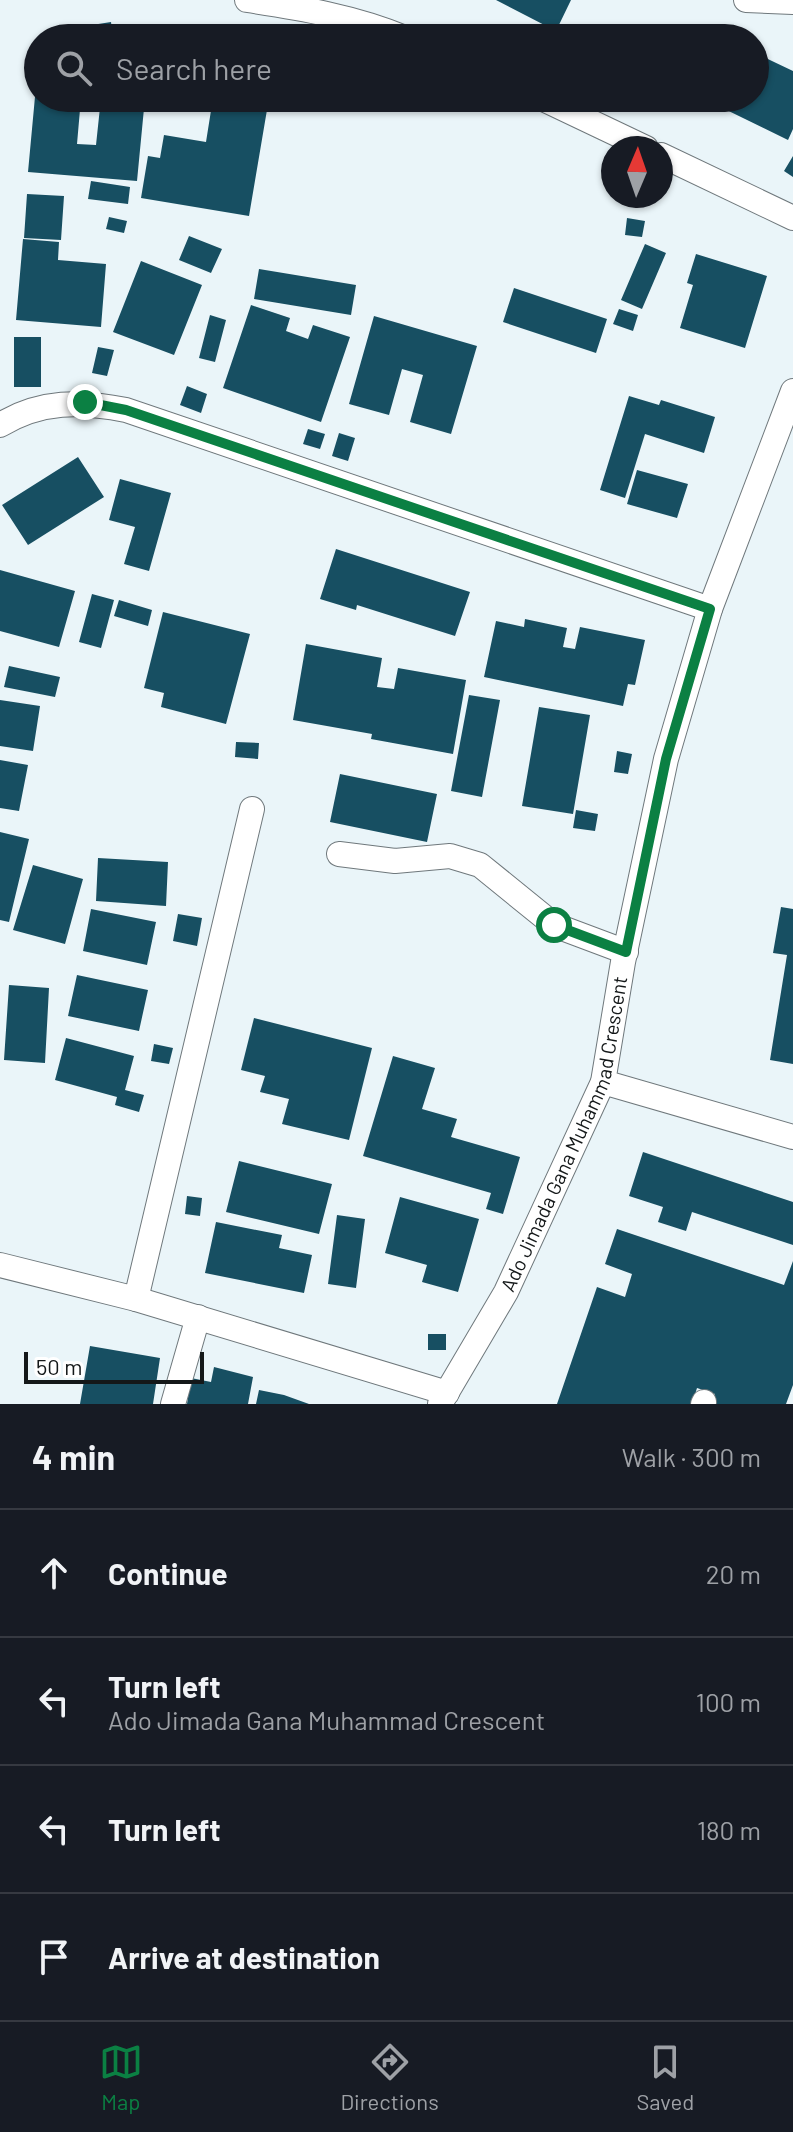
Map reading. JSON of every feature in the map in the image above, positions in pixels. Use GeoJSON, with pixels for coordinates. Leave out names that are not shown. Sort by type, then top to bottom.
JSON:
{"type":"FeatureCollection","features":[{"type":"Feature","properties":{"kind":"street"},"geometry":{"type":"LineString","coordinates":[[247,0],[304,8],[367,24]]}},
{"type":"Feature","properties":{"kind":"street"},"geometry":{"type":"LineString","coordinates":[[746,0],[793,2]]}},
{"type":"Feature","properties":{"kind":"street"},"geometry":{"type":"LineString","coordinates":[[570,112],[621,136]]}},
{"type":"Feature","properties":{"kind":"street"},"geometry":{"type":"LineString","coordinates":[[673,161],[793,218]]}},
{"type":"Feature","properties":{"kind":"street","name":"Ado Jimada Gana Muhammad Crescent"},"geometry":{"type":"LineString","coordinates":[[443,1399],[506,1292],[603,1082],[666,759],[710,609],[793,391]]}},
{"type":"Feature","properties":{"kind":"street"},"geometry":{"type":"LineString","coordinates":[[0,425],[53,404],[85,402],[126,410],[710,609]]}},
{"type":"Feature","properties":{"kind":"street"},"geometry":{"type":"LineString","coordinates":[[136,1299],[252,809]]}},
{"type":"Feature","properties":{"kind":"street"},"geometry":{"type":"LineString","coordinates":[[339,854],[395,861],[450,856],[480,865],[554,925],[626,952]]}},
{"type":"Feature","properties":{"kind":"street"},"geometry":{"type":"LineString","coordinates":[[603,1082],[793,1137]]}},
{"type":"Feature","properties":{"kind":"street"},"geometry":{"type":"LineString","coordinates":[[0,1265],[198,1317],[443,1399]]}},
{"type":"Feature","properties":{"kind":"street"},"geometry":{"type":"LineString","coordinates":[[173,1404],[198,1317]]}},
{"type":"Feature","properties":{"kind":"building"},"geometry":{"type":"Polygon","coordinates":[[[496,0],[571,0],[559,24],[542,24],[496,0]]]}},
{"type":"Feature","properties":{"kind":"building"},"geometry":{"type":"Polygon","coordinates":[[[769,60],[793,71],[793,129],[788,140],[731,112],[769,112],[769,60]]]}},
{"type":"Feature","properties":{"kind":"building"},"geometry":{"type":"Polygon","coordinates":[[[34,112],[80,112],[77,144],[96,145],[100,112],[144,112],[137,181],[28,172],[34,112]]]}},
{"type":"Feature","properties":{"kind":"building"},"geometry":{"type":"Polygon","coordinates":[[[211,112],[267,112],[249,216],[141,198],[148,156],[160,158],[164,135],[206,142],[211,112]]]}},
{"type":"Feature","properties":{"kind":"building"},"geometry":{"type":"Polygon","coordinates":[[[793,156],[793,177],[784,171],[793,156]]]}},
{"type":"Feature","properties":{"kind":"building"},"geometry":{"type":"Polygon","coordinates":[[[91,181],[130,187],[128,204],[88,199],[91,181]]]}},
{"type":"Feature","properties":{"kind":"building"},"geometry":{"type":"Polygon","coordinates":[[[27,194],[64,196],[61,240],[24,238],[27,194]]]}},
{"type":"Feature","properties":{"kind":"building"},"geometry":{"type":"Polygon","coordinates":[[[109,217],[127,221],[124,233],[106,229],[109,217]]]}},
{"type":"Feature","properties":{"kind":"building"},"geometry":{"type":"Polygon","coordinates":[[[627,218],[645,221],[642,237],[625,235],[627,218]]]}},
{"type":"Feature","properties":{"kind":"building"},"geometry":{"type":"Polygon","coordinates":[[[189,236],[222,249],[211,273],[179,260],[189,236]]]}},
{"type":"Feature","properties":{"kind":"building"},"geometry":{"type":"Polygon","coordinates":[[[23,239],[59,242],[58,260],[106,264],[101,327],[16,320],[23,239]]]}},
{"type":"Feature","properties":{"kind":"building"},"geometry":{"type":"Polygon","coordinates":[[[645,244],[666,253],[642,309],[621,300],[645,244]]]}},
{"type":"Feature","properties":{"kind":"building"},"geometry":{"type":"Polygon","coordinates":[[[696,254],[767,276],[745,348],[680,328],[693,285],[687,283],[696,254]]]}},
{"type":"Feature","properties":{"kind":"building"},"geometry":{"type":"Polygon","coordinates":[[[141,261],[202,285],[174,355],[113,332],[141,261]]]}},
{"type":"Feature","properties":{"kind":"building"},"geometry":{"type":"Polygon","coordinates":[[[259,269],[356,285],[351,315],[254,299],[259,269]]]}},
{"type":"Feature","properties":{"kind":"building"},"geometry":{"type":"Polygon","coordinates":[[[514,288],[607,319],[596,353],[503,322],[514,288]]]}},
{"type":"Feature","properties":{"kind":"building"},"geometry":{"type":"Polygon","coordinates":[[[251,305],[290,318],[286,331],[308,339],[313,325],[350,337],[321,422],[223,388],[251,305]]]}},
{"type":"Feature","properties":{"kind":"building"},"geometry":{"type":"Polygon","coordinates":[[[619,309],[638,315],[633,331],[613,324],[619,309]]]}},
{"type":"Feature","properties":{"kind":"building"},"geometry":{"type":"Polygon","coordinates":[[[210,315],[226,320],[215,362],[199,358],[210,315]]]}},
{"type":"Feature","properties":{"kind":"building"},"geometry":{"type":"Polygon","coordinates":[[[374,316],[477,346],[451,434],[410,422],[423,375],[402,369],[389,415],[349,404],[374,316]]]}},
{"type":"Feature","properties":{"kind":"building"},"geometry":{"type":"Polygon","coordinates":[[[14,337],[41,337],[41,387],[14,387],[14,337]]]}},
{"type":"Feature","properties":{"kind":"building"},"geometry":{"type":"Polygon","coordinates":[[[98,347],[114,350],[107,376],[92,373],[98,347]]]}},
{"type":"Feature","properties":{"kind":"building"},"geometry":{"type":"Polygon","coordinates":[[[187,386],[207,394],[201,413],[180,405],[187,386]]]}},
{"type":"Feature","properties":{"kind":"building"},"geometry":{"type":"Polygon","coordinates":[[[629,396],[659,405],[661,400],[715,417],[704,453],[645,434],[625,498],[600,490],[629,396]]]}},
{"type":"Feature","properties":{"kind":"building"},"geometry":{"type":"Polygon","coordinates":[[[308,429],[325,434],[320,449],[303,444],[308,429]]]}},
{"type":"Feature","properties":{"kind":"building"},"geometry":{"type":"Polygon","coordinates":[[[339,433],[355,438],[348,461],[332,456],[339,433]]]}},
{"type":"Feature","properties":{"kind":"building"},"geometry":{"type":"Polygon","coordinates":[[[78,457],[104,497],[28,545],[2,505],[78,457]]]}},
{"type":"Feature","properties":{"kind":"building"},"geometry":{"type":"Polygon","coordinates":[[[637,470],[688,484],[677,518],[627,504],[637,470]]]}},
{"type":"Feature","properties":{"kind":"building"},"geometry":{"type":"Polygon","coordinates":[[[120,479],[171,493],[149,571],[124,564],[135,527],[109,520],[120,479]]]}},
{"type":"Feature","properties":{"kind":"building"},"geometry":{"type":"Polygon","coordinates":[[[336,549],[470,592],[455,636],[357,605],[356,610],[320,599],[336,549]]]}},
{"type":"Feature","properties":{"kind":"building"},"geometry":{"type":"Polygon","coordinates":[[[0,570],[75,591],[59,647],[0,631],[0,570]]]}},
{"type":"Feature","properties":{"kind":"building"},"geometry":{"type":"Polygon","coordinates":[[[92,594],[114,600],[101,648],[79,642],[92,594]]]}},
{"type":"Feature","properties":{"kind":"building"},"geometry":{"type":"Polygon","coordinates":[[[119,600],[152,610],[148,626],[114,616],[119,600]]]}},
{"type":"Feature","properties":{"kind":"building"},"geometry":{"type":"Polygon","coordinates":[[[163,612],[250,634],[226,724],[161,707],[164,693],[144,688],[163,612]]]}},
{"type":"Feature","properties":{"kind":"building"},"geometry":{"type":"Polygon","coordinates":[[[525,619],[567,628],[563,647],[575,649],[580,627],[645,640],[635,685],[628,684],[623,706],[484,677],[496,621],[524,627],[525,619]]]}},
{"type":"Feature","properties":{"kind":"building"},"geometry":{"type":"Polygon","coordinates":[[[306,644],[382,658],[377,687],[394,689],[398,668],[466,680],[453,754],[371,739],[372,734],[293,720],[306,644]]]}},
{"type":"Feature","properties":{"kind":"building"},"geometry":{"type":"Polygon","coordinates":[[[9,666],[60,677],[55,697],[4,687],[9,666]]]}},
{"type":"Feature","properties":{"kind":"building"},"geometry":{"type":"Polygon","coordinates":[[[469,695],[500,700],[482,797],[451,791],[469,695]]]}},
{"type":"Feature","properties":{"kind":"building"},"geometry":{"type":"Polygon","coordinates":[[[0,700],[40,706],[33,751],[0,746],[0,700]]]}},
{"type":"Feature","properties":{"kind":"building"},"geometry":{"type":"Polygon","coordinates":[[[539,707],[590,715],[573,814],[522,806],[539,707]]]}},
{"type":"Feature","properties":{"kind":"building"},"geometry":{"type":"Polygon","coordinates":[[[236,742],[259,743],[258,759],[235,757],[236,742]]]}},
{"type":"Feature","properties":{"kind":"building"},"geometry":{"type":"Polygon","coordinates":[[[617,751],[632,754],[628,774],[614,772],[617,751]]]}},
{"type":"Feature","properties":{"kind":"building"},"geometry":{"type":"Polygon","coordinates":[[[0,760],[28,765],[19,811],[0,808],[0,760]]]}},
{"type":"Feature","properties":{"kind":"building"},"geometry":{"type":"Polygon","coordinates":[[[340,774],[437,794],[427,842],[330,822],[340,774]]]}},
{"type":"Feature","properties":{"kind":"building"},"geometry":{"type":"Polygon","coordinates":[[[576,810],[598,814],[595,831],[573,828],[576,810]]]}},
{"type":"Feature","properties":{"kind":"building"},"geometry":{"type":"Polygon","coordinates":[[[0,832],[29,839],[9,922],[0,920],[0,832]]]}},
{"type":"Feature","properties":{"kind":"building"},"geometry":{"type":"Polygon","coordinates":[[[98,858],[168,862],[166,906],[96,901],[98,858]]]}},
{"type":"Feature","properties":{"kind":"building"},"geometry":{"type":"Polygon","coordinates":[[[33,865],[83,879],[65,944],[13,930],[33,865]]]}},
{"type":"Feature","properties":{"kind":"building"},"geometry":{"type":"Polygon","coordinates":[[[781,907],[793,909],[793,1064],[770,1060],[787,955],[773,953],[781,907]]]}},
{"type":"Feature","properties":{"kind":"building"},"geometry":{"type":"Polygon","coordinates":[[[91,909],[156,922],[147,965],[83,951],[91,909]]]}},
{"type":"Feature","properties":{"kind":"building"},"geometry":{"type":"Polygon","coordinates":[[[178,914],[202,918],[197,946],[173,941],[178,914]]]}},
{"type":"Feature","properties":{"kind":"building"},"geometry":{"type":"Polygon","coordinates":[[[77,975],[148,990],[139,1031],[68,1016],[77,975]]]}},
{"type":"Feature","properties":{"kind":"building"},"geometry":{"type":"Polygon","coordinates":[[[9,985],[49,988],[45,1063],[4,1060],[9,985]]]}},
{"type":"Feature","properties":{"kind":"building"},"geometry":{"type":"Polygon","coordinates":[[[254,1018],[372,1048],[349,1140],[282,1124],[289,1099],[260,1092],[265,1076],[241,1070],[254,1018]]]}},
{"type":"Feature","properties":{"kind":"building"},"geometry":{"type":"Polygon","coordinates":[[[66,1038],[134,1056],[125,1090],[144,1095],[139,1112],[115,1105],[117,1097],[55,1080],[66,1038]]]}},
{"type":"Feature","properties":{"kind":"building"},"geometry":{"type":"Polygon","coordinates":[[[154,1044],[173,1048],[169,1064],[151,1061],[154,1044]]]}},
{"type":"Feature","properties":{"kind":"building"},"geometry":{"type":"Polygon","coordinates":[[[393,1056],[435,1068],[422,1109],[457,1119],[451,1137],[520,1157],[503,1214],[486,1209],[491,1193],[363,1156],[393,1056]]]}},
{"type":"Feature","properties":{"kind":"building"},"geometry":{"type":"Polygon","coordinates":[[[643,1152],[793,1202],[793,1245],[692,1212],[686,1231],[658,1222],[663,1207],[629,1196],[643,1152]]]}},
{"type":"Feature","properties":{"kind":"building"},"geometry":{"type":"Polygon","coordinates":[[[239,1161],[332,1184],[319,1234],[226,1212],[239,1161]]]}},
{"type":"Feature","properties":{"kind":"building"},"geometry":{"type":"Polygon","coordinates":[[[187,1196],[202,1198],[200,1216],[185,1214],[187,1196]]]}},
{"type":"Feature","properties":{"kind":"building"},"geometry":{"type":"Polygon","coordinates":[[[400,1197],[479,1219],[458,1292],[422,1282],[427,1265],[385,1253],[400,1197]]]}},
{"type":"Feature","properties":{"kind":"building"},"geometry":{"type":"Polygon","coordinates":[[[337,1215],[365,1219],[356,1288],[328,1284],[337,1215]]]}},
{"type":"Feature","properties":{"kind":"building"},"geometry":{"type":"Polygon","coordinates":[[[216,1222],[282,1235],[279,1248],[312,1255],[304,1293],[205,1273],[216,1222]]]}},
{"type":"Feature","properties":{"kind":"building"},"geometry":{"type":"Polygon","coordinates":[[[617,1229],[784,1285],[793,1261],[793,1385],[786,1404],[711,1404],[715,1394],[697,1388],[692,1404],[557,1404],[597,1287],[625,1297],[632,1274],[605,1264],[617,1229]]]}},
{"type":"Feature","properties":{"kind":"building"},"geometry":{"type":"Polygon","coordinates":[[[428,1334],[446,1334],[446,1350],[428,1350],[428,1334]]]}},
{"type":"Feature","properties":{"kind":"building"},"geometry":{"type":"Polygon","coordinates":[[[90,1346],[160,1358],[153,1404],[80,1404],[90,1346]]]}},
{"type":"Feature","properties":{"kind":"building"},"geometry":{"type":"Polygon","coordinates":[[[214,1367],[253,1377],[248,1404],[187,1404],[191,1378],[211,1382],[214,1367]]]}},
{"type":"Feature","properties":{"kind":"building"},"geometry":{"type":"Polygon","coordinates":[[[259,1390],[284,1395],[309,1404],[256,1404],[259,1390]]]}},
{"type":"Feature","properties":{"kind":"route"},"geometry":{"type":"LineString","coordinates":[[85,402],[126,410],[710,609],[666,759],[626,952],[554,925]]}}]}
